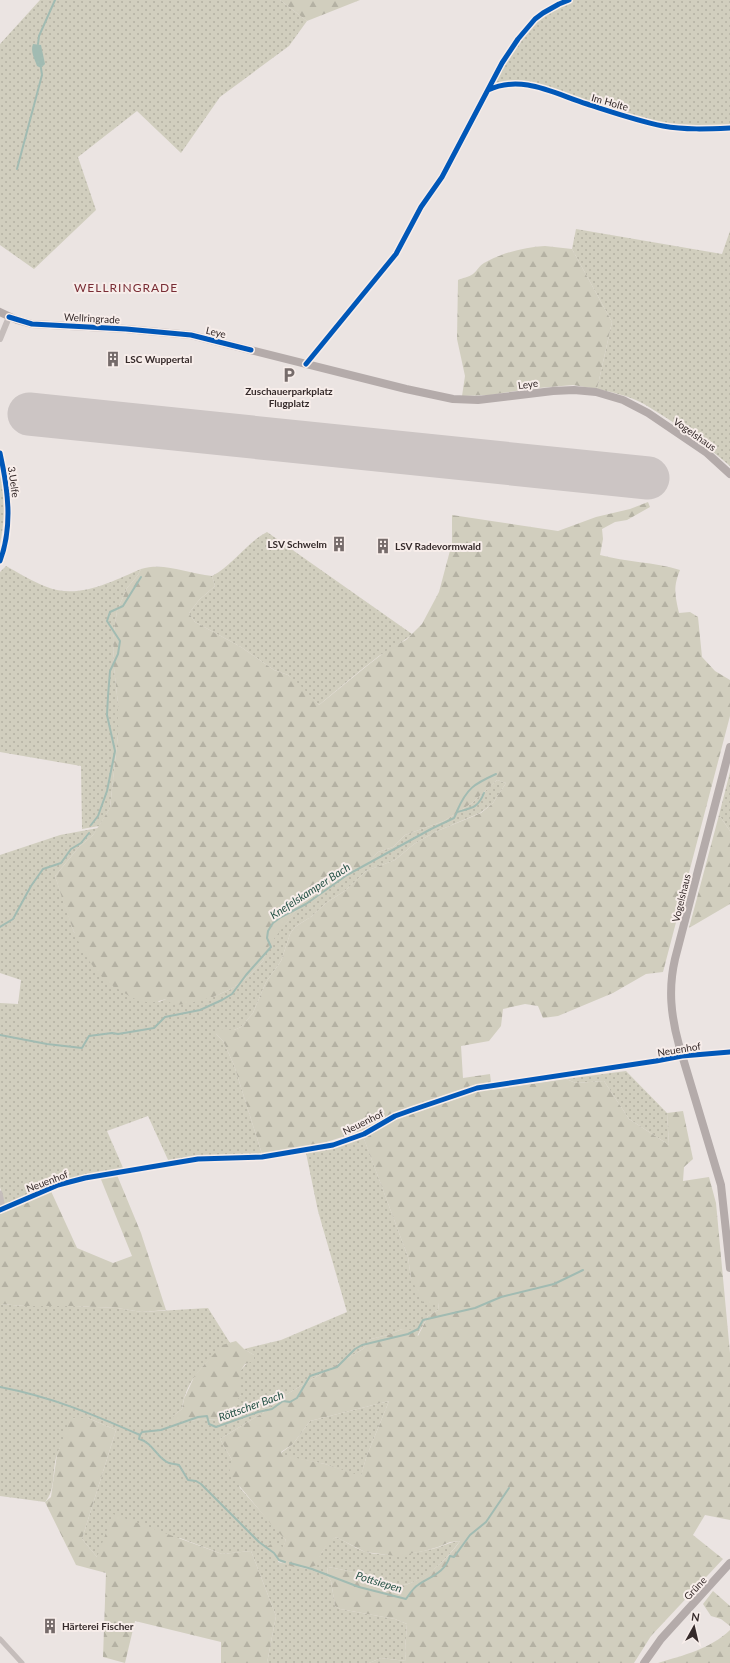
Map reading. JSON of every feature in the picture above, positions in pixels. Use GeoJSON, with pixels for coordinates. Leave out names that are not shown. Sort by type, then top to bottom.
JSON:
{"type":"FeatureCollection","features":[{"type":"Feature","properties":{"kind":"main road","name":"Wellringrade"},"geometry":{"type":"LineString","coordinates":[[0,312],[24,322],[37,324],[175,333]]}},
{"type":"Feature","properties":{"kind":"main road","name":"Leye"},"geometry":{"type":"LineString","coordinates":[[175,333],[217,341],[406,389],[453,399],[478,400],[574,390],[610,395],[624,400],[648,413]]}},
{"type":"Feature","properties":{"kind":"main road","name":"Vogelshaus"},"geometry":{"type":"LineString","coordinates":[[648,413],[707,453],[730,474]]}},
{"type":"Feature","properties":{"kind":"main road","name":"Vogelshaus"},"geometry":{"type":"LineString","coordinates":[[682,1056],[672,1013],[671,994],[673,971],[730,747]]}},
{"type":"Feature","properties":{"kind":"main road","name":"Neuenhof"},"geometry":{"type":"LineString","coordinates":[[682,1056],[721,1185],[730,1268]]}},
{"type":"Feature","properties":{"kind":"main road","name":"Grüne"},"geometry":{"type":"LineString","coordinates":[[644,1663],[661,1639],[730,1563]]}},
{"type":"Feature","properties":{"kind":"street"},"geometry":{"type":"LineString","coordinates":[[306,364],[396,254],[421,207],[442,176],[472,116],[508,54],[535,20],[550,8],[569,0]]}},
{"type":"Feature","properties":{"kind":"street","name":"Im Holte"},"geometry":{"type":"LineString","coordinates":[[488,90],[509,84],[533,86],[664,126],[695,129],[730,128]]}},
{"type":"Feature","properties":{"kind":"street"},"geometry":{"type":"LineString","coordinates":[[0,339],[9,317]]}},
{"type":"Feature","properties":{"kind":"street","name":"3.Uelfe"},"geometry":{"type":"LineString","coordinates":[[0,453],[6,481],[8,507],[6,538],[0,561]]}},
{"type":"Feature","properties":{"kind":"street","name":"Neuenhof"},"geometry":{"type":"LineString","coordinates":[[2,1209],[58,1185],[85,1178],[192,1160],[262,1157],[333,1145],[364,1134],[395,1116],[476,1088],[643,1064],[682,1056],[730,1052]]}},
{"type":"Feature","properties":{"kind":"street"},"geometry":{"type":"LineString","coordinates":[[0,1193],[2,1209]]}},
{"type":"Feature","properties":{"kind":"street"},"geometry":{"type":"LineString","coordinates":[[0,1638],[22,1663]]}},
{"type":"Feature","properties":{"kind":"green space"},"geometry":{"type":"Polygon","coordinates":[[[40,0],[280,0],[307,21],[289,46],[220,97],[181,153],[137,111],[78,157],[96,210],[34,269],[0,245],[0,44],[40,0]]]}},
{"type":"Feature","properties":{"kind":"green space"},"geometry":{"type":"Polygon","coordinates":[[[280,0],[360,0],[307,21],[280,0]]]}},
{"type":"Feature","properties":{"kind":"green space"},"geometry":{"type":"Polygon","coordinates":[[[572,0],[730,0],[730,127],[674,126],[637,118],[547,88],[502,84],[492,85],[507,58],[524,34],[545,14],[572,0]]]}},
{"type":"Feature","properties":{"kind":"green space"},"geometry":{"type":"Polygon","coordinates":[[[576,229],[722,254],[730,231],[730,466],[688,433],[639,401],[597,389],[612,322],[572,249],[576,229]]]}},
{"type":"Feature","properties":{"kind":"green space"},"geometry":{"type":"Polygon","coordinates":[[[545,246],[572,249],[612,322],[597,389],[573,385],[527,389],[491,395],[462,396],[465,376],[457,339],[458,280],[471,275],[482,264],[498,256],[521,249],[545,246]]]}},
{"type":"Feature","properties":{"kind":"green space"},"geometry":{"type":"Polygon","coordinates":[[[0,473],[4,508],[0,544],[0,473]]]}},
{"type":"Feature","properties":{"kind":"green space"},"geometry":{"type":"Polygon","coordinates":[[[648,502],[650,507],[627,520],[615,522],[602,529],[603,539],[600,555],[660,565],[680,570],[676,581],[675,591],[679,613],[690,612],[698,617],[702,657],[715,671],[730,680],[730,716],[663,972],[646,974],[613,993],[558,1016],[543,1018],[538,1006],[525,1004],[503,1009],[501,1026],[489,1041],[461,1046],[463,1078],[490,1074],[492,1090],[566,1079],[576,1083],[604,1081],[629,1119],[669,1145],[667,1113],[683,1111],[693,1159],[684,1167],[683,1181],[709,1177],[716,1203],[730,1353],[730,1520],[705,1515],[693,1535],[723,1559],[651,1636],[634,1663],[369,1663],[381,1658],[406,1661],[405,1651],[407,1624],[395,1619],[340,1609],[335,1606],[331,1581],[327,1575],[328,1567],[357,1573],[384,1584],[399,1586],[416,1581],[434,1569],[449,1555],[460,1541],[450,1542],[424,1551],[397,1556],[365,1552],[336,1537],[324,1549],[317,1565],[303,1568],[288,1565],[269,1554],[265,1548],[273,1543],[283,1547],[286,1540],[232,1477],[229,1468],[232,1460],[220,1439],[266,1411],[277,1400],[363,1349],[371,1339],[388,1335],[402,1329],[414,1330],[418,1336],[428,1316],[438,1310],[439,1303],[423,1303],[411,1278],[408,1257],[361,1131],[314,1146],[262,1154],[234,1065],[223,1041],[216,1034],[219,1029],[234,1030],[241,1027],[253,1013],[266,982],[281,961],[290,934],[295,927],[312,916],[326,903],[346,890],[366,871],[395,860],[414,844],[435,832],[481,813],[493,803],[506,783],[497,780],[472,803],[444,821],[405,835],[393,847],[378,852],[368,863],[340,877],[303,902],[269,945],[263,961],[249,976],[231,989],[213,997],[186,1004],[173,1005],[166,999],[154,1002],[144,1002],[133,998],[105,980],[95,969],[80,945],[55,876],[79,847],[93,835],[110,808],[118,735],[118,704],[114,668],[113,638],[117,611],[127,588],[141,569],[159,567],[212,576],[215,586],[199,600],[189,613],[195,622],[241,647],[274,670],[288,675],[319,705],[390,648],[406,640],[422,624],[439,592],[452,543],[452,515],[558,531],[596,517],[630,509],[648,502]],[[389,1401],[310,1421],[293,1444],[281,1452],[282,1455],[325,1464],[361,1476],[366,1458],[389,1401]]]}},
{"type":"Feature","properties":{"kind":"green space"},"geometry":{"type":"Polygon","coordinates":[[[267,532],[412,634],[379,656],[319,705],[288,675],[274,670],[241,647],[195,622],[189,613],[199,600],[215,586],[212,576],[226,566],[252,542],[267,532]]]}},
{"type":"Feature","properties":{"kind":"green space"},"geometry":{"type":"Polygon","coordinates":[[[6,566],[47,587],[71,591],[95,587],[119,579],[141,569],[127,588],[117,611],[113,638],[114,668],[118,704],[118,735],[110,808],[99,826],[82,829],[81,766],[0,752],[0,572],[6,566]]]}},
{"type":"Feature","properties":{"kind":"green space"},"geometry":{"type":"Polygon","coordinates":[[[730,772],[730,831],[719,815],[730,772]]]}},
{"type":"Feature","properties":{"kind":"green space"},"geometry":{"type":"Polygon","coordinates":[[[497,780],[506,783],[493,803],[480,813],[435,832],[414,844],[395,860],[366,871],[346,890],[326,903],[312,916],[295,927],[290,934],[281,961],[266,982],[253,1013],[241,1027],[216,1034],[223,1041],[234,1065],[262,1154],[208,1157],[169,1162],[148,1116],[107,1131],[124,1170],[83,1177],[5,1206],[0,1187],[0,1003],[18,1004],[21,980],[0,973],[0,855],[60,835],[98,828],[93,835],[79,847],[55,876],[74,932],[159,1002],[166,999],[213,997],[231,989],[249,976],[263,961],[268,945],[303,902],[340,877],[368,863],[378,852],[393,847],[405,835],[444,821],[472,803],[497,780]]]}},
{"type":"Feature","properties":{"kind":"green space"},"geometry":{"type":"Polygon","coordinates":[[[719,815],[730,831],[730,904],[689,928],[719,815]]]}},
{"type":"Feature","properties":{"kind":"green space"},"geometry":{"type":"Polygon","coordinates":[[[626,1071],[667,1113],[669,1145],[629,1119],[604,1081],[576,1083],[566,1079],[626,1071]]]}},
{"type":"Feature","properties":{"kind":"green space"},"geometry":{"type":"Polygon","coordinates":[[[363,1136],[408,1257],[411,1278],[439,1303],[438,1310],[428,1316],[417,1336],[402,1329],[388,1335],[371,1339],[363,1349],[277,1400],[266,1411],[220,1439],[232,1460],[240,1488],[286,1540],[278,1562],[308,1569],[319,1557],[328,1542],[336,1537],[363,1551],[379,1554],[420,1552],[460,1541],[439,1565],[420,1579],[411,1583],[390,1585],[361,1574],[328,1567],[327,1575],[331,1581],[335,1606],[340,1609],[395,1619],[407,1624],[405,1651],[406,1661],[381,1658],[369,1663],[267,1663],[276,1616],[251,1551],[222,1554],[180,1538],[97,1557],[82,1539],[116,1430],[88,1418],[63,1442],[56,1458],[53,1485],[49,1497],[45,1502],[0,1496],[0,1304],[117,1308],[142,1312],[208,1308],[230,1343],[222,1347],[203,1366],[194,1378],[186,1392],[182,1409],[173,1416],[173,1423],[201,1419],[219,1420],[241,1395],[241,1370],[254,1355],[244,1349],[281,1340],[347,1312],[318,1211],[306,1153],[333,1147],[363,1136]]]}},
{"type":"Feature","properties":{"kind":"green space"},"geometry":{"type":"Polygon","coordinates":[[[117,1175],[141,1233],[166,1310],[142,1312],[117,1308],[0,1304],[0,1211],[50,1189],[77,1248],[113,1263],[132,1256],[100,1177],[117,1175]]]}},
{"type":"Feature","properties":{"kind":"green space"},"geometry":{"type":"Polygon","coordinates":[[[236,1341],[244,1349],[254,1355],[254,1361],[245,1364],[241,1370],[241,1395],[233,1406],[219,1420],[201,1419],[173,1423],[173,1416],[182,1409],[184,1399],[195,1375],[222,1345],[236,1341]]]}},
{"type":"Feature","properties":{"kind":"green space"},"geometry":{"type":"Polygon","coordinates":[[[389,1401],[366,1458],[361,1477],[325,1464],[282,1456],[281,1453],[293,1444],[310,1421],[389,1401]]]}},
{"type":"Feature","properties":{"kind":"green space"},"geometry":{"type":"Polygon","coordinates":[[[70,1418],[88,1418],[116,1430],[82,1539],[97,1557],[113,1514],[222,1554],[251,1551],[276,1616],[267,1663],[221,1663],[221,1642],[135,1621],[125,1663],[103,1657],[106,1573],[76,1565],[45,1502],[51,1497],[57,1454],[70,1418]]]}},
{"type":"Feature","properties":{"kind":"green space"},"geometry":{"type":"Polygon","coordinates":[[[713,1591],[730,1606],[730,1626],[721,1619],[711,1616],[703,1604],[713,1591]]]}},
{"type":"Feature","properties":{"kind":"green space"},"geometry":{"type":"Polygon","coordinates":[[[730,1630],[730,1663],[658,1663],[705,1647],[722,1637],[730,1630]]]}},
{"type":"Feature","properties":{"kind":"shaded area"},"geometry":{"type":"Polygon","coordinates":[[[33,44],[41,45],[45,64],[41,68],[37,66],[32,52],[33,44]]]}},
{"type":"Feature","properties":{"kind":"waterway"},"geometry":{"type":"LineString","coordinates":[[38,44],[39,36],[55,0]]}},
{"type":"Feature","properties":{"kind":"waterway"},"geometry":{"type":"LineString","coordinates":[[17,169],[42,75],[41,68]]}},
{"type":"Feature","properties":{"kind":"waterway"},"geometry":{"type":"LineString","coordinates":[[91,825],[98,816],[107,791],[115,751],[107,715],[110,671],[118,654],[120,641],[107,621],[110,612],[123,606],[141,577]]}},
{"type":"Feature","properties":{"kind":"waterway","name":"Knefelskamper Bach"},"geometry":{"type":"LineString","coordinates":[[457,811],[464,797],[472,788],[496,774]]}},
{"type":"Feature","properties":{"kind":"waterway","name":"Knefelskamper Bach"},"geometry":{"type":"LineString","coordinates":[[0,1035],[47,1044],[82,1048],[89,1036],[112,1033],[118,1034],[154,1028],[165,1017],[200,1010],[222,1000],[232,994],[246,975],[271,947],[267,938],[268,931],[273,923],[281,917],[306,904],[347,875],[454,818],[457,812],[474,807],[477,805],[484,793]]}},
{"type":"Feature","properties":{"kind":"waterway"},"geometry":{"type":"LineString","coordinates":[[0,927],[13,919],[31,886],[43,869],[61,863],[71,849],[81,843],[89,833]]}},
{"type":"Feature","properties":{"kind":"waterway","name":"Röttscher Bach"},"geometry":{"type":"LineString","coordinates":[[140,1435],[142,1432],[161,1430],[198,1417],[207,1416],[209,1424],[216,1427],[258,1412],[272,1409],[283,1401],[290,1402],[297,1398],[310,1376],[337,1367],[355,1349],[362,1345],[408,1334],[418,1329],[423,1320],[475,1308],[501,1297],[554,1284],[583,1270]]}},
{"type":"Feature","properties":{"kind":"waterway","name":"Röttscher Bach"},"geometry":{"type":"LineString","coordinates":[[0,1387],[19,1391],[72,1407],[140,1435]]}},
{"type":"Feature","properties":{"kind":"waterway","name":"Pottsiepen"},"geometry":{"type":"LineString","coordinates":[[140,1435],[139,1439],[148,1443],[165,1461],[179,1465],[188,1480],[196,1481],[201,1484],[259,1542],[274,1553],[279,1560],[285,1562]]}},
{"type":"Feature","properties":{"kind":"waterway","name":"Pottsiepen"},"geometry":{"type":"LineString","coordinates":[[290,1563],[312,1569],[359,1587],[406,1599],[416,1586],[441,1571],[450,1556],[454,1557],[470,1535],[486,1522],[509,1488]]}},
{"type":"Feature","properties":{"kind":"runway"},"geometry":{"type":"LineString","coordinates":[[29,414],[648,478]]}},
{"type":"Feature","properties":{"kind":"cycle path"},"geometry":{"type":"LineString","coordinates":[[306,364],[396,254],[421,207],[442,177],[502,63],[518,39],[535,19],[559,4],[569,0]]}},
{"type":"Feature","properties":{"kind":"cycle path"},"geometry":{"type":"LineString","coordinates":[[488,90],[513,84],[526,85],[551,91],[644,122],[688,129],[730,128]]}},
{"type":"Feature","properties":{"kind":"cycle path"},"geometry":{"type":"LineString","coordinates":[[9,317],[32,324],[126,329],[191,335],[251,350]]}},
{"type":"Feature","properties":{"kind":"cycle path"},"geometry":{"type":"LineString","coordinates":[[0,453],[8,507],[7,534],[0,561]]}},
{"type":"Feature","properties":{"kind":"cycle path"},"geometry":{"type":"LineString","coordinates":[[0,1210],[58,1185],[85,1178],[198,1159],[262,1157],[333,1145],[364,1134],[395,1116],[477,1088],[682,1056],[730,1052]]}},
{"type":"Feature","properties":{"kind":"place","name":"LSC Wuppertal"},"geometry":{"type":"Point","coordinates":[113,359]}},
{"type":"Feature","properties":{"kind":"place","name":"Zuschauerparkplatz Flugplatz"},"geometry":{"type":"Point","coordinates":[289,375]}},
{"type":"Feature","properties":{"kind":"place","name":"LSV Schwelm"},"geometry":{"type":"Point","coordinates":[339,544]}},
{"type":"Feature","properties":{"kind":"place","name":"LSV Radevormwald"},"geometry":{"type":"Point","coordinates":[383,546]}},
{"type":"Feature","properties":{"kind":"place","name":"Härterei Fischer"},"geometry":{"type":"Point","coordinates":[50,1626]}},
{"type":"Feature","properties":{"kind":"district","name":"WELLRINGRADE"},"geometry":{"type":"Point","coordinates":[126,288]}}]}
